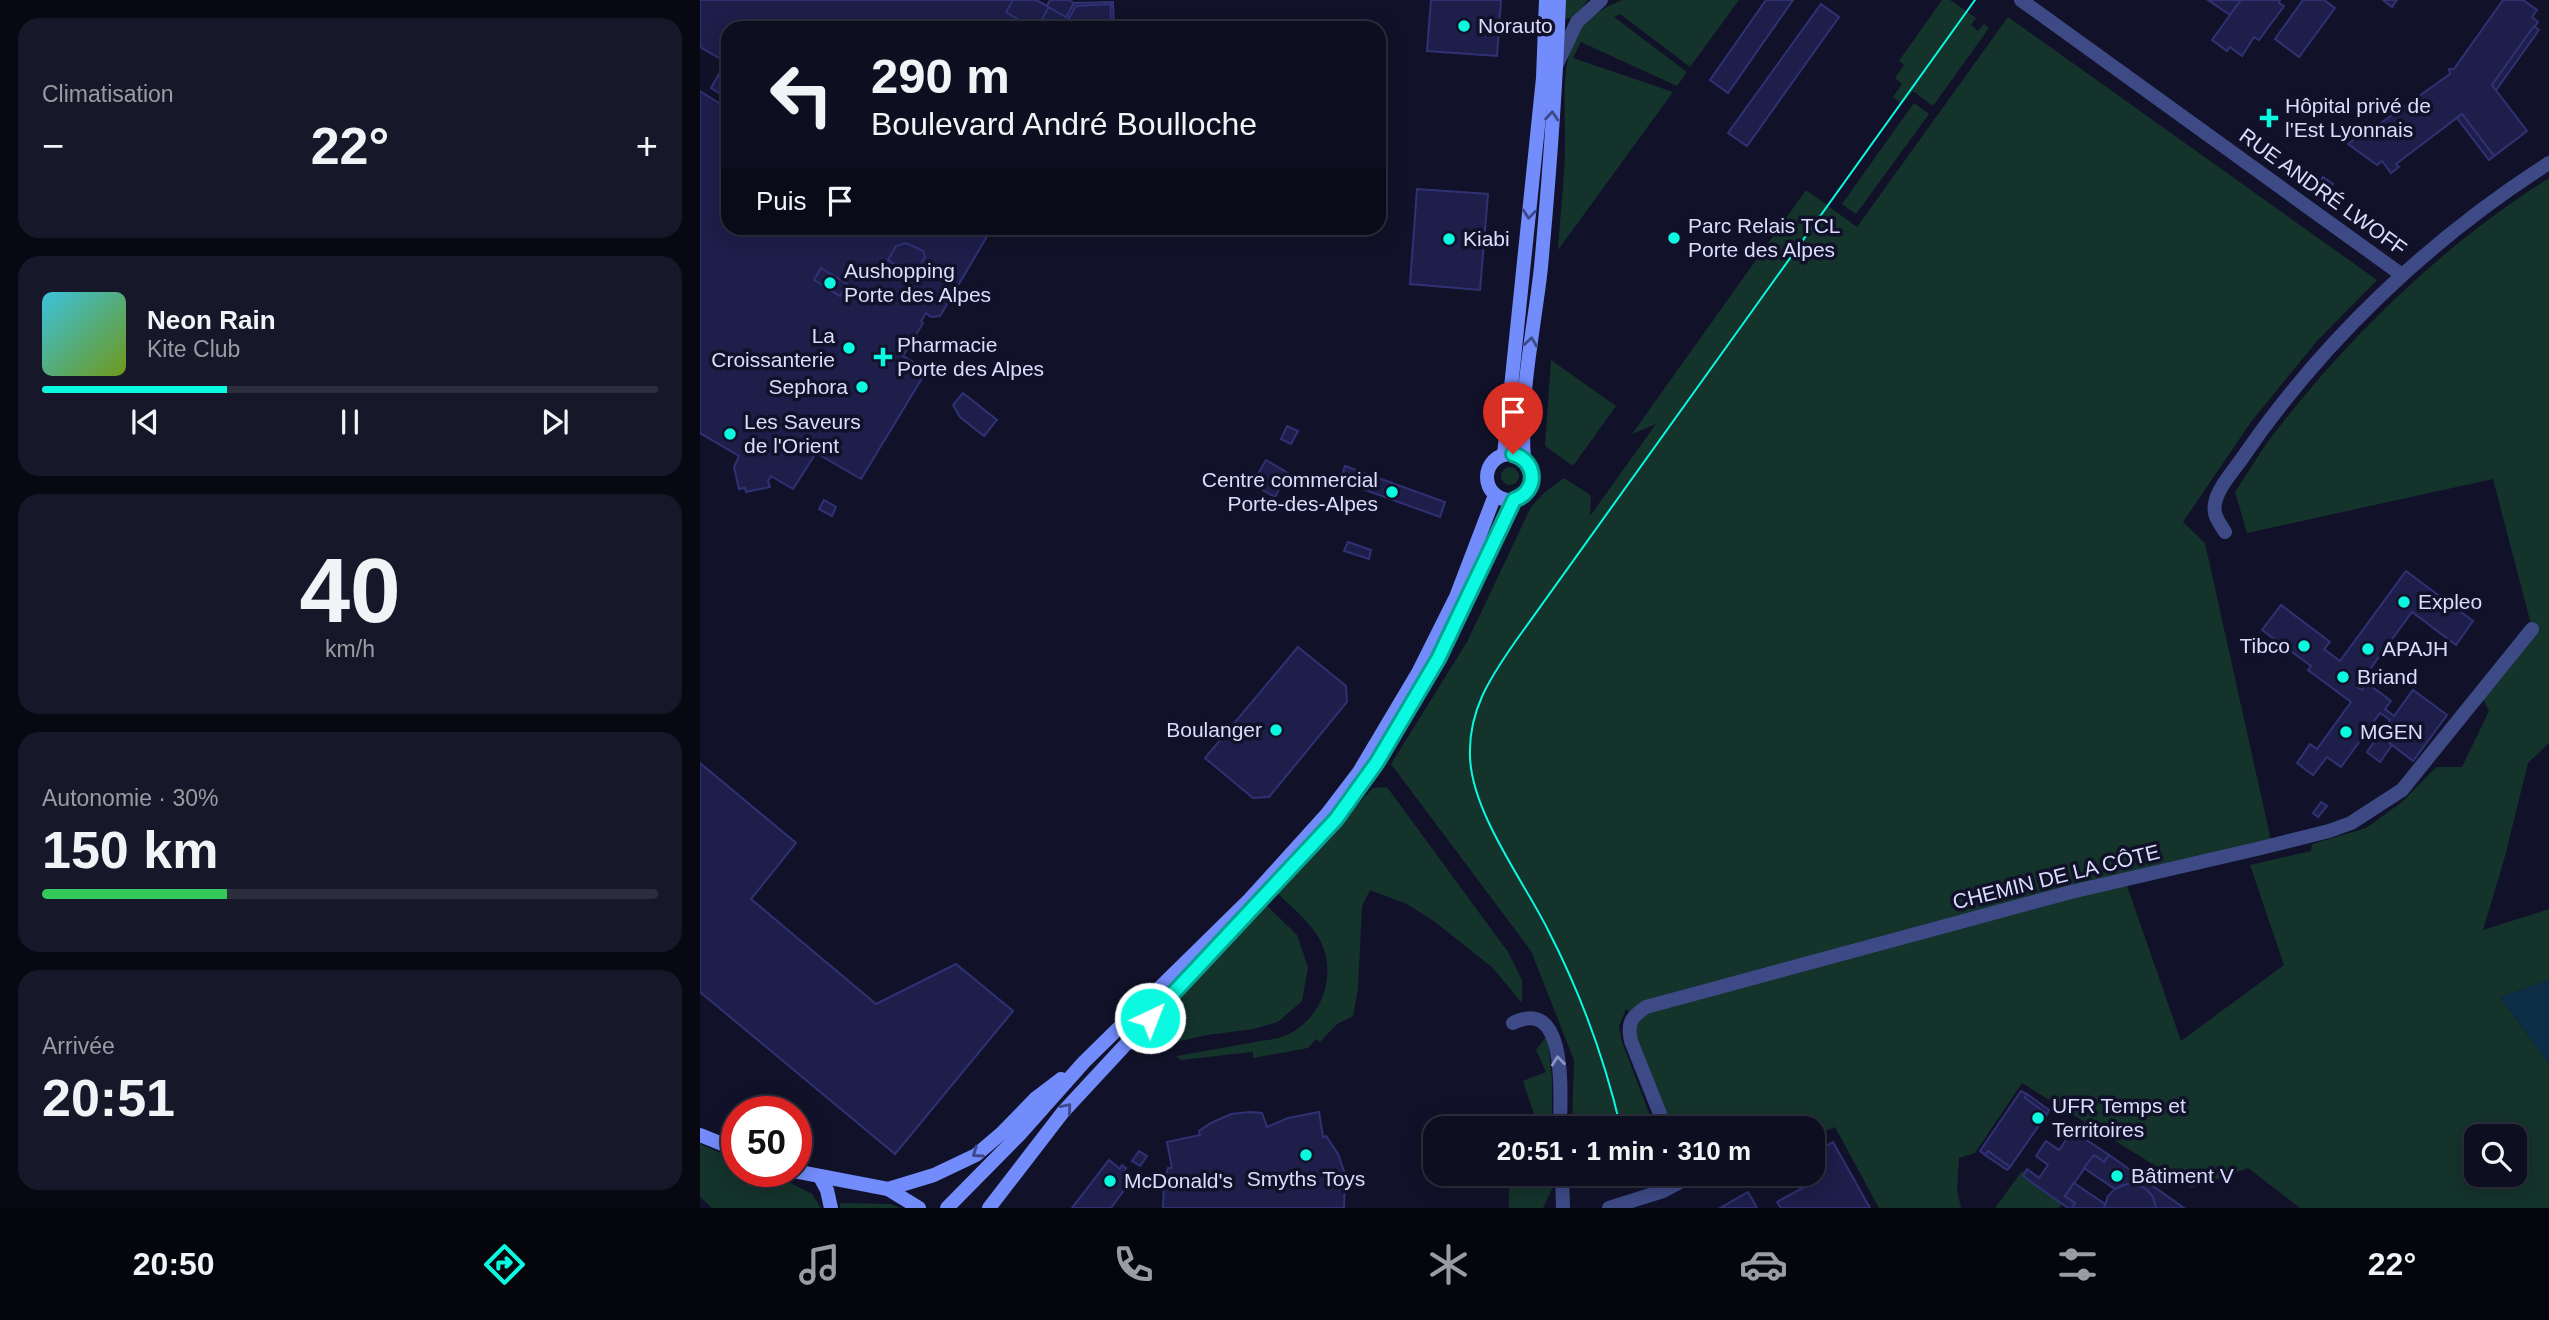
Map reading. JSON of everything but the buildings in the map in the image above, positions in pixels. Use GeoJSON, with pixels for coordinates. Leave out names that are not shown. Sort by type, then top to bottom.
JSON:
{"type":"FeatureCollection","features":[{"type":"Feature","properties":{"kind":"main road"},"geometry":{"type":"LineString","coordinates":[[1504,454],[1543,78],[1546,0]]}},
{"type":"Feature","properties":{"kind":"main road"},"geometry":{"type":"LineString","coordinates":[[1524,459],[1522,429],[1541,268],[1557,64],[1559,0]]}},
{"type":"Feature","properties":{"kind":"main road"},"geometry":{"type":"LineString","coordinates":[[989,1208],[1063,1112],[1252,903],[1336,819],[1377,762],[1412,706],[1514,500],[1528,492],[1532,482],[1531,467],[1524,459],[1513,454],[1504,454],[1495,459],[1487,472],[1487,482],[1495,495],[1514,500]]}},
{"type":"Feature","properties":{"kind":"main road"},"geometry":{"type":"LineString","coordinates":[[1280,873],[1359,772],[1412,683],[1456,597],[1495,495]]}},
{"type":"Feature","properties":{"kind":"main road"},"geometry":{"type":"LineString","coordinates":[[947,1208],[1019,1136],[1084,1062],[1252,903]]}},
{"type":"Feature","properties":{"kind":"main road"},"geometry":{"type":"LineString","coordinates":[[888,1189],[934,1175],[976,1155],[1036,1098],[1084,1062]]}},
{"type":"Feature","properties":{"kind":"main road"},"geometry":{"type":"LineString","coordinates":[[700,1135],[721,1144]]}},
{"type":"Feature","properties":{"kind":"main road"},"geometry":{"type":"LineString","coordinates":[[812,1175],[888,1189],[919,1208]]}},
{"type":"Feature","properties":{"kind":"main road"},"geometry":{"type":"LineString","coordinates":[[820,1177],[827,1190],[831,1208]]}},
{"type":"Feature","properties":{"kind":"street"},"geometry":{"type":"LineString","coordinates":[[1557,64],[1577,22],[1601,0]]}},
{"type":"Feature","properties":{"kind":"street","name":"RUE ANDRÉ LWOFF"},"geometry":{"type":"LineString","coordinates":[[2021,0],[2402,275],[2318,361],[2254,442],[2218,494],[2215,513],[2225,532]]}},
{"type":"Feature","properties":{"kind":"street"},"geometry":{"type":"LineString","coordinates":[[2402,275],[2496,197],[2549,163]]}},
{"type":"Feature","properties":{"kind":"street","name":"CHEMIN DE LA CÔTE"},"geometry":{"type":"LineString","coordinates":[[1662,1116],[1631,1041],[1628,1027],[1633,1015],[1646,1007],[2071,892],[2214,860],[2351,823],[2402,790],[2532,629]]}},
{"type":"Feature","properties":{"kind":"street"},"geometry":{"type":"LineString","coordinates":[[1513,1023],[1536,1018],[1544,1021],[1552,1034],[1558,1053],[1560,1116]]}},
{"type":"Feature","properties":{"kind":"street"},"geometry":{"type":"LineString","coordinates":[[1562,1186],[1563,1208]]}},
{"type":"Feature","properties":{"kind":"street"},"geometry":{"type":"LineString","coordinates":[[1609,1208],[1672,1186]]}},
{"type":"Feature","properties":{"kind":"green space"},"geometry":{"type":"Polygon","coordinates":[[[1566,0],[1588,0],[1573,18],[1565,19],[1566,0]]]}},
{"type":"Feature","properties":{"kind":"green space"},"geometry":{"type":"Polygon","coordinates":[[[1622,0],[1739,0],[1690,67],[1620,14],[1614,17],[1687,72],[1677,86],[1581,42],[1573,58],[1673,92],[1558,250],[1565,156],[1565,85],[1569,57],[1579,31],[1588,20],[1622,0]]]}},
{"type":"Feature","properties":{"kind":"green space"},"geometry":{"type":"Polygon","coordinates":[[[1942,0],[1950,0],[1976,18],[1971,25],[1978,31],[1984,24],[1989,28],[1933,106],[1913,91],[1902,104],[1893,97],[1902,84],[1895,78],[1904,65],[1899,61],[1942,0]]]}},
{"type":"Feature","properties":{"kind":"green space"},"geometry":{"type":"Polygon","coordinates":[[[2008,17],[2377,280],[2317,341],[2251,422],[2183,522],[2205,543],[2272,845],[2125,880],[2181,1041],[2284,965],[2250,865],[2311,851],[2312,844],[2366,828],[2402,802],[2436,767],[2462,767],[2489,711],[2482,697],[2533,632],[2493,479],[2247,533],[2235,492],[2262,450],[2309,391],[2339,356],[2404,290],[2474,230],[2549,178],[2549,743],[2528,763],[2483,930],[2549,909],[2549,980],[2500,997],[2549,1064],[2549,1208],[2300,1208],[2248,1168],[2191,1188],[2022,1083],[1975,1153],[1959,1158],[1957,1190],[1961,1208],[1879,1208],[1835,1127],[1825,1131],[1825,1116],[1661,1116],[1631,1041],[1633,1015],[1626,1009],[1619,1026],[1622,1042],[1650,1116],[1572,1116],[1574,1060],[1531,951],[1391,764],[1467,642],[1531,507],[1564,478],[1589,494],[1590,516],[1656,424],[1632,434],[1806,190],[1857,227],[2008,17]]]}},
{"type":"Feature","properties":{"kind":"green space"},"geometry":{"type":"Polygon","coordinates":[[[1914,103],[1929,114],[1856,214],[1842,204],[1914,103]]]}},
{"type":"Feature","properties":{"kind":"green space"},"geometry":{"type":"Polygon","coordinates":[[[1551,360],[1616,406],[1573,466],[1545,446],[1551,360]]]}},
{"type":"Feature","properties":{"kind":"green space"},"geometry":{"type":"Polygon","coordinates":[[[1510,467],[1516,470],[1519,476],[1516,482],[1510,485],[1504,482],[1501,476],[1504,470],[1510,467]]]}},
{"type":"Feature","properties":{"kind":"green space"},"geometry":{"type":"Polygon","coordinates":[[[1387,787],[1508,952],[1522,980],[1522,1003],[1493,968],[1435,922],[1407,904],[1370,890],[1362,906],[1358,989],[1353,1016],[1337,1024],[1320,1042],[1316,1039],[1308,1048],[1253,1058],[1253,1052],[1181,1060],[1176,1056],[1282,1037],[1307,1021],[1316,1010],[1326,983],[1325,954],[1311,927],[1277,893],[1373,788],[1387,787]]]}},
{"type":"Feature","properties":{"kind":"green space"},"geometry":{"type":"Polygon","coordinates":[[[1265,904],[1297,935],[1308,967],[1302,1001],[1278,1022],[1254,1029],[1207,1035],[1163,1045],[1163,1022],[1199,974],[1265,904]]]}},
{"type":"Feature","properties":{"kind":"green space"},"geometry":{"type":"Polygon","coordinates":[[[1545,1038],[1548,1038],[1552,1116],[1535,1116],[1523,1081],[1546,1072],[1536,1050],[1545,1038]]]}},
{"type":"Feature","properties":{"kind":"green space"},"geometry":{"type":"Polygon","coordinates":[[[700,1144],[721,1153],[721,1187],[798,1187],[812,1194],[821,1208],[712,1208],[700,1197],[700,1144]]]}},
{"type":"Feature","properties":{"kind":"green space"},"geometry":{"type":"Polygon","coordinates":[[[2022,1171],[2023,1176],[2062,1204],[2059,1208],[1995,1208],[2022,1171]]]}},
{"type":"Feature","properties":{"kind":"green space"},"geometry":{"type":"Polygon","coordinates":[[[1509,1186],[1552,1186],[1543,1208],[1509,1208],[1509,1186]]]}},
{"type":"Feature","properties":{"kind":"green space"},"geometry":{"type":"Polygon","coordinates":[[[840,1203],[891,1204],[900,1208],[840,1208],[840,1203]]]}},
{"type":"Feature","properties":{"kind":"water"},"geometry":{"type":"Polygon","coordinates":[[[2549,980],[2549,1064],[2500,997],[2549,980]]]}},
{"type":"Feature","properties":{"kind":"tram line"},"geometry":{"type":"LineString","coordinates":[[1618,1116],[1599,1052],[1571,978],[1548,930],[1500,846],[1480,801],[1470,757],[1470,740],[1477,710],[1489,682],[1515,642],[1975,0]]}},
{"type":"Feature","properties":{"kind":"place","name":"Norauto"},"geometry":{"type":"Point","coordinates":[1464,26]}},
{"type":"Feature","properties":{"kind":"place","name":"Hôpital privé de l'Est Lyonnais"},"geometry":{"type":"Point","coordinates":[2269,118]}},
{"type":"Feature","properties":{"kind":"place","name":"Parc Relais TCL Porte des Alpes"},"geometry":{"type":"Point","coordinates":[1674,238]}},
{"type":"Feature","properties":{"kind":"place","name":"Kiabi"},"geometry":{"type":"Point","coordinates":[1449,239]}},
{"type":"Feature","properties":{"kind":"place","name":"Aushopping Porte des Alpes"},"geometry":{"type":"Point","coordinates":[830,283]}},
{"type":"Feature","properties":{"kind":"place","name":"La Croissanterie"},"geometry":{"type":"Point","coordinates":[849,348]}},
{"type":"Feature","properties":{"kind":"place","name":"Pharmacie Porte des Alpes"},"geometry":{"type":"Point","coordinates":[883,357]}},
{"type":"Feature","properties":{"kind":"place","name":"Sephora"},"geometry":{"type":"Point","coordinates":[862,387]}},
{"type":"Feature","properties":{"kind":"place","name":"Les Saveurs de l'Orient"},"geometry":{"type":"Point","coordinates":[730,434]}},
{"type":"Feature","properties":{"kind":"place","name":"Centre commercial Porte-des-Alpes"},"geometry":{"type":"Point","coordinates":[1392,492]}},
{"type":"Feature","properties":{"kind":"place","name":"Expleo"},"geometry":{"type":"Point","coordinates":[2404,602]}},
{"type":"Feature","properties":{"kind":"place","name":"Tibco"},"geometry":{"type":"Point","coordinates":[2304,646]}},
{"type":"Feature","properties":{"kind":"place","name":"APAJH"},"geometry":{"type":"Point","coordinates":[2368,649]}},
{"type":"Feature","properties":{"kind":"place","name":"Briand"},"geometry":{"type":"Point","coordinates":[2343,677]}},
{"type":"Feature","properties":{"kind":"place","name":"Boulanger"},"geometry":{"type":"Point","coordinates":[1276,730]}},
{"type":"Feature","properties":{"kind":"place","name":"MGEN"},"geometry":{"type":"Point","coordinates":[2346,732]}},
{"type":"Feature","properties":{"kind":"place","name":"UFR Temps et Territoires"},"geometry":{"type":"Point","coordinates":[2038,1118]}},
{"type":"Feature","properties":{"kind":"place","name":"Smyths Toys"},"geometry":{"type":"Point","coordinates":[1306,1155]}},
{"type":"Feature","properties":{"kind":"place","name":"Bâtiment V"},"geometry":{"type":"Point","coordinates":[2117,1176]}},
{"type":"Feature","properties":{"kind":"place","name":"McDonald's"},"geometry":{"type":"Point","coordinates":[1110,1181]}},
{"type":"Feature","properties":{"kind":"route"},"geometry":{"type":"LineString","coordinates":[[1150,1018],[1336,819],[1377,762],[1438,659],[1479,568],[1514,500],[1528,492],[1533,477],[1531,467],[1524,459],[1513,454]]}}]}
